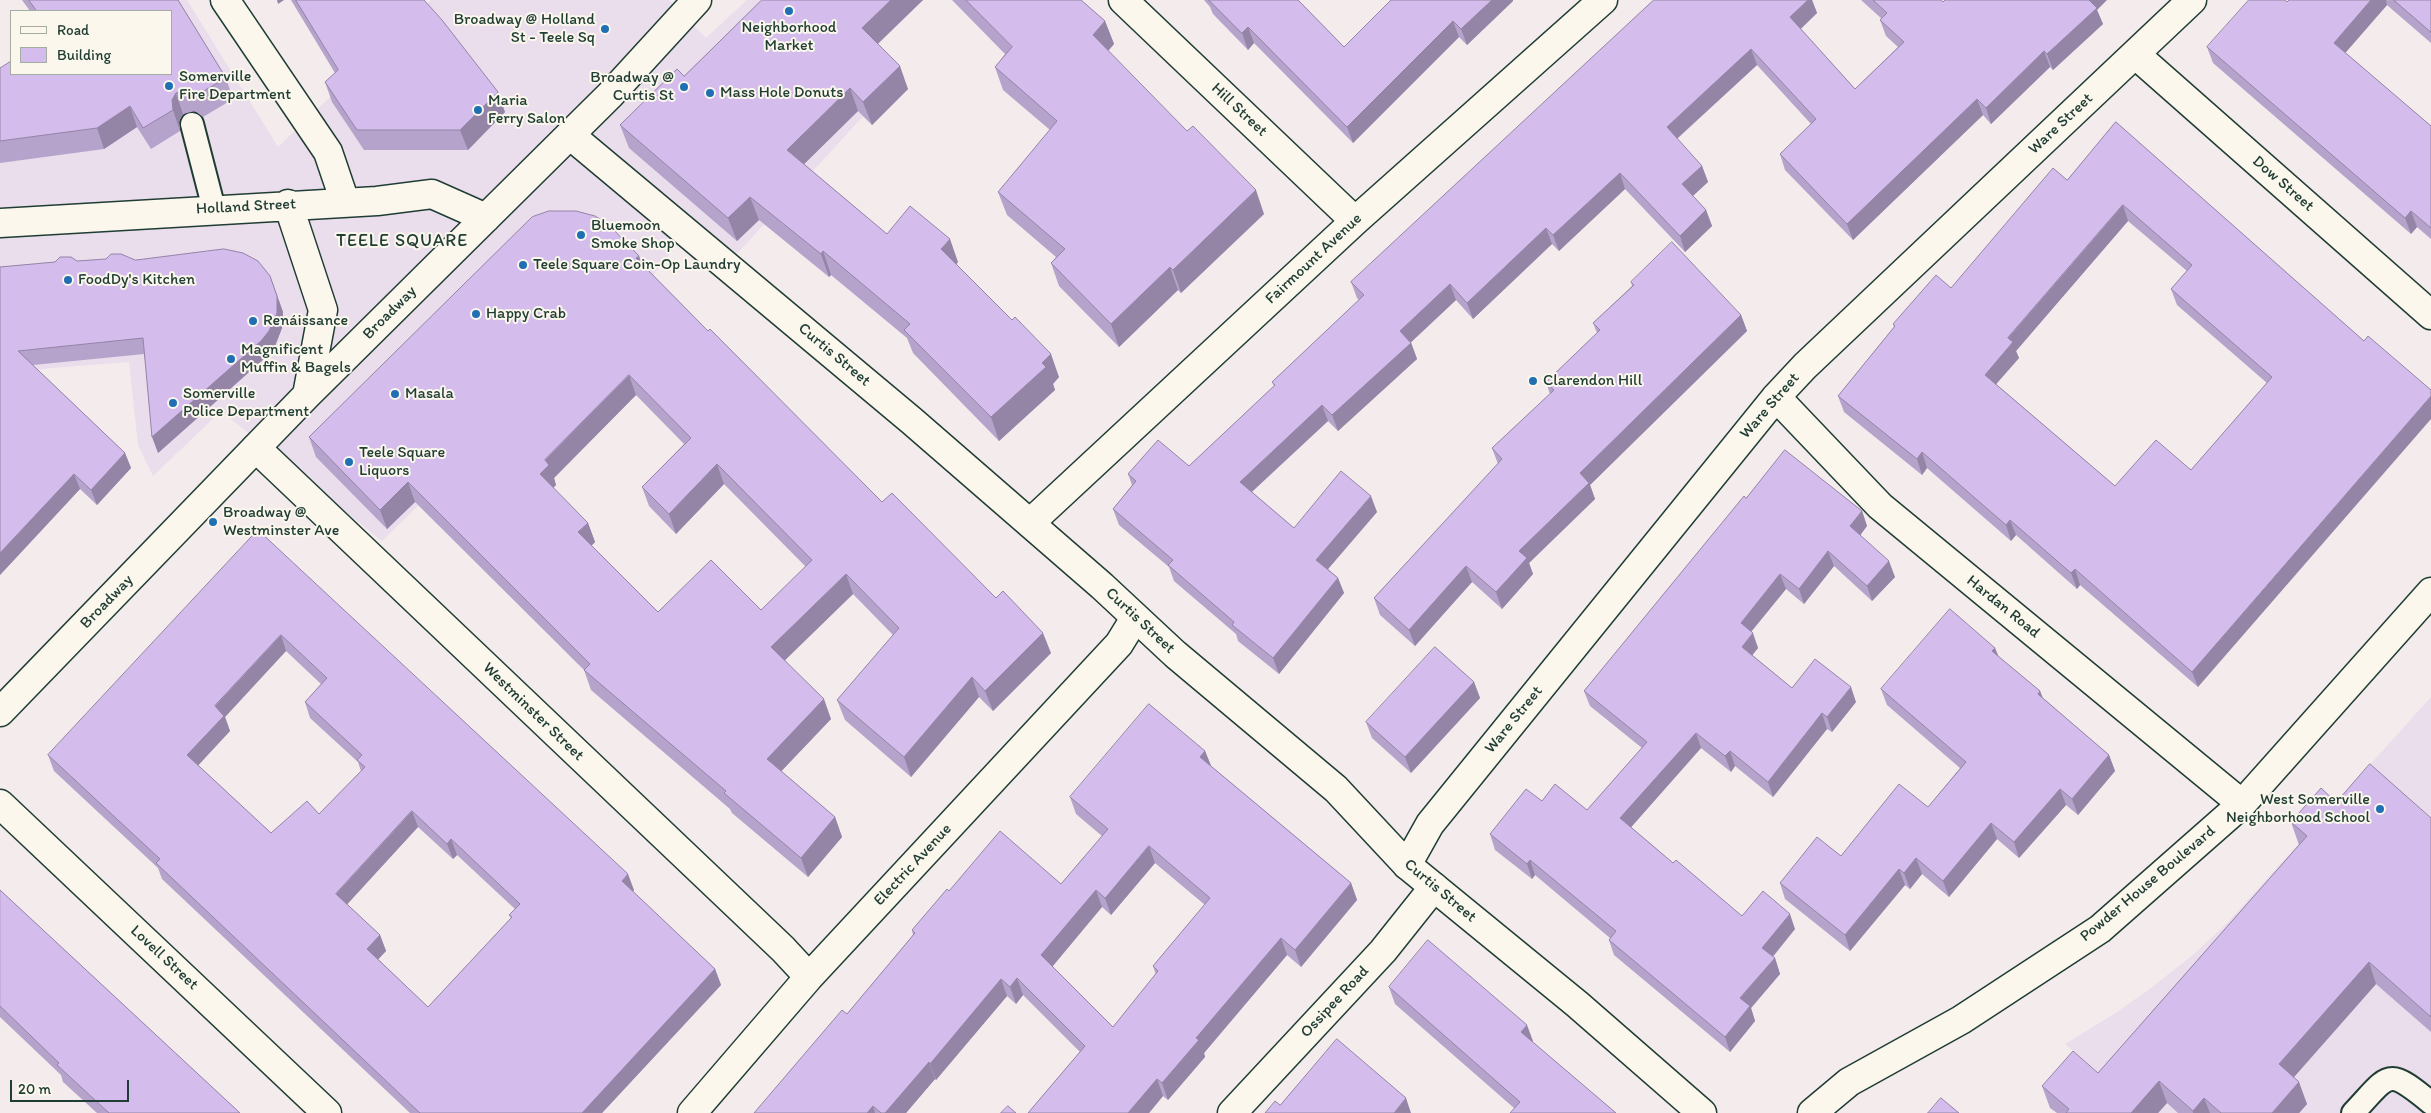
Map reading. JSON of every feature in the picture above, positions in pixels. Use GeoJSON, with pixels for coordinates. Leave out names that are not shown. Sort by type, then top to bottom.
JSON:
{"type":"FeatureCollection","features":[{"type":"Feature","properties":{"kind":"street"},"geometry":{"type":"LineString","coordinates":[[226,0],[328,152],[345,202]]}},
{"type":"Feature","properties":{"kind":"street","name":"Broadway"},"geometry":{"type":"LineString","coordinates":[[0,712],[307,395],[610,95],[697,0]]}},
{"type":"Feature","properties":{"kind":"street","name":"Hill Street"},"geometry":{"type":"LineString","coordinates":[[1123,0],[1355,221]]}},
{"type":"Feature","properties":{"kind":"street","name":"Ware Street"},"geometry":{"type":"LineString","coordinates":[[1407,865],[1430,824],[1776,397],[1804,366],[2192,0]]}},
{"type":"Feature","properties":{"kind":"street","name":"Fairmount Avenue"},"geometry":{"type":"LineString","coordinates":[[1030,523],[1355,221],[1597,2]]}},
{"type":"Feature","properties":{"kind":"street","name":"Dow Street"},"geometry":{"type":"LineString","coordinates":[[2135,54],[2431,315]]}},
{"type":"Feature","properties":{"kind":"street","name":"Curtis Street"},"geometry":{"type":"LineString","coordinates":[[570,135],[904,414],[1102,586],[1135,618],[1336,789],[1407,865],[1577,1004],[1702,1113]]}},
{"type":"Feature","properties":{"kind":"street","name":"Holland Street"},"geometry":{"type":"LineString","coordinates":[[0,223],[345,202],[432,194],[486,218]]}},
{"type":"Feature","properties":{"kind":"street"},"geometry":{"type":"LineString","coordinates":[[288,204],[324,310],[307,395]]}},
{"type":"Feature","properties":{"kind":"street","name":"Hardan Road"},"geometry":{"type":"LineString","coordinates":[[1776,397],[1880,506],[2242,804]]}},
{"type":"Feature","properties":{"kind":"street","name":"Westminster Street"},"geometry":{"type":"LineString","coordinates":[[256,448],[783,949],[809,977]]}},
{"type":"Feature","properties":{"kind":"street","name":"Powder House Boulevard"},"geometry":{"type":"LineString","coordinates":[[1812,1113],[1848,1082],[1961,1020],[2100,929],[2242,804],[2431,592]]}},
{"type":"Feature","properties":{"kind":"street","name":"Electric Avenue"},"geometry":{"type":"LineString","coordinates":[[692,1113],[809,977],[1119,644],[1135,618]]}},
{"type":"Feature","properties":{"kind":"street","name":"Lovell Street"},"geometry":{"type":"LineString","coordinates":[[0,804],[328,1113]]}},
{"type":"Feature","properties":{"kind":"street","name":"Ossipee Road"},"geometry":{"type":"LineString","coordinates":[[1232,1113],[1382,951],[1434,887]]}},
{"type":"Feature","properties":{"kind":"lane"},"geometry":{"type":"LineString","coordinates":[[192,124],[214,209]]}},
{"type":"Feature","properties":{"kind":"lane"},"geometry":{"type":"LineString","coordinates":[[2353,1113],[2384,1080],[2392,1078],[2405,1081],[2431,1103]]}},
{"type":"Feature","properties":{"kind":"shaded area","name":"TEELE SQUARE"},"geometry":{"type":"Polygon","coordinates":[[[111,0],[187,0],[278,147],[431,0],[669,0],[706,38],[747,0],[912,0],[864,47],[899,77],[734,257],[689,229],[650,279],[382,541],[221,411],[153,476],[138,445],[129,362],[51,368],[0,375],[0,76],[10,74],[172,75],[172,10],[111,0]]]}},
{"type":"Feature","properties":{"kind":"shaded area","name":"West Somerville Neighborhood School"},"geometry":{"type":"Polygon","coordinates":[[[2431,697],[2431,1113],[2146,1113],[2065,1044],[2147,991],[2193,955],[2228,922],[2431,697]]]}},
{"type":"Feature","properties":{"kind":"building"},"geometry":{"type":"Polygon","coordinates":[[[29,0],[178,0],[226,78],[195,96],[187,90],[176,93],[172,100],[173,110],[143,128],[130,106],[97,128],[0,141],[0,68],[10,62],[10,75],[172,75],[172,10],[36,10],[29,0]]]}},
{"type":"Feature","properties":{"kind":"building"},"geometry":{"type":"Polygon","coordinates":[[[296,0],[424,0],[498,92],[460,130],[357,130],[325,82],[338,70],[296,0]]]}},
{"type":"Feature","properties":{"kind":"building"},"geometry":{"type":"Polygon","coordinates":[[[762,0],[891,0],[862,28],[900,66],[863,102],[850,88],[787,150],[887,234],[910,206],[950,239],[941,249],[1012,320],[1015,317],[1051,354],[1042,363],[1046,367],[991,417],[904,330],[910,324],[823,251],[821,254],[750,197],[728,218],[620,125],[677,69],[684,76],[762,0]]]}},
{"type":"Feature","properties":{"kind":"building"},"geometry":{"type":"Polygon","coordinates":[[[966,0],[1081,0],[1105,21],[1093,35],[1187,131],[1193,126],[1256,190],[1173,270],[1170,267],[1111,324],[1051,263],[1065,249],[998,192],[1057,121],[995,67],[1012,47],[966,0]]]}},
{"type":"Feature","properties":{"kind":"building"},"geometry":{"type":"Polygon","coordinates":[[[1209,0],[1298,0],[1344,47],[1391,0],[1492,0],[1461,29],[1453,21],[1347,127],[1248,27],[1242,33],[1209,0]]]}},
{"type":"Feature","properties":{"kind":"building"},"geometry":{"type":"Polygon","coordinates":[[[1654,0],[1808,0],[1790,17],[1855,89],[1904,42],[1880,20],[1887,13],[1873,0],[1941,0],[1943,2],[1945,0],[2089,0],[2097,8],[2047,54],[2044,51],[1986,108],[1977,99],[1847,224],[1780,154],[1816,119],[1751,49],[1667,127],[1702,166],[1682,184],[1706,210],[1680,236],[1620,173],[1553,235],[1546,228],[1467,303],[1450,284],[1400,331],[1411,343],[1332,415],[1322,405],[1240,482],[1294,528],[1341,471],[1371,496],[1316,560],[1338,578],[1273,658],[1232,625],[1234,622],[1168,565],[1173,560],[1113,509],[1136,481],[1128,474],[1158,440],[1189,466],[1275,385],[1272,382],[1364,295],[1351,282],[1654,0]]]}},
{"type":"Feature","properties":{"kind":"building"},"geometry":{"type":"Polygon","coordinates":[[[2249,0],[2285,0],[2287,2],[2289,0],[2371,0],[2334,43],[2431,126],[2431,228],[2411,211],[2405,218],[2207,47],[2249,0]]]}},
{"type":"Feature","properties":{"kind":"building"},"geometry":{"type":"Polygon","coordinates":[[[2394,0],[2431,0],[2431,32],[2394,0]]]}},
{"type":"Feature","properties":{"kind":"building"},"geometry":{"type":"Polygon","coordinates":[[[2116,122],[2364,341],[2368,336],[2431,390],[2431,396],[2192,672],[2075,569],[2071,573],[2010,520],[2006,525],[1922,452],[1917,459],[1838,396],[1895,326],[1893,324],[1936,275],[1951,288],[2053,168],[2067,180],[2116,122]],[[2123,205],[2008,338],[2013,342],[1985,375],[2115,486],[2156,440],[2191,470],[2272,377],[2171,289],[2192,265],[2123,205]]]}},
{"type":"Feature","properties":{"kind":"building"},"geometry":{"type":"Polygon","coordinates":[[[549,211],[576,211],[595,216],[608,224],[639,256],[636,258],[708,331],[710,329],[882,502],[892,493],[996,598],[1003,591],[1043,633],[985,691],[972,677],[904,757],[837,700],[899,628],[846,574],[771,647],[824,699],[767,759],[835,817],[801,858],[724,793],[726,791],[584,670],[590,664],[408,482],[380,510],[309,437],[532,217],[549,211]],[[629,375],[545,460],[549,465],[540,474],[588,523],[578,532],[658,612],[711,560],[761,610],[812,560],[717,464],[669,514],[642,487],[691,438],[629,375]]]}},
{"type":"Feature","properties":{"kind":"building"},"geometry":{"type":"Polygon","coordinates":[[[1672,242],[1741,315],[1580,473],[1589,483],[1519,551],[1527,558],[1496,592],[1466,566],[1409,630],[1374,598],[1502,459],[1492,448],[1554,390],[1546,382],[1600,330],[1593,323],[1634,285],[1631,282],[1672,242]]]}},
{"type":"Feature","properties":{"kind":"building"},"geometry":{"type":"Polygon","coordinates":[[[224,249],[243,253],[258,261],[270,276],[277,296],[277,313],[269,331],[261,341],[152,437],[143,338],[18,351],[125,453],[91,490],[74,474],[0,553],[0,267],[55,262],[60,257],[71,257],[77,261],[106,259],[111,254],[121,254],[135,260],[224,249]]]}},
{"type":"Feature","properties":{"kind":"building"},"geometry":{"type":"Polygon","coordinates":[[[1785,450],[1862,511],[1850,526],[1889,561],[1867,586],[1828,551],[1799,589],[1780,574],[1741,623],[1753,633],[1742,647],[1792,688],[1815,659],[1851,687],[1827,717],[1822,713],[1768,782],[1730,751],[1725,756],[1696,733],[1620,818],[1673,863],[1676,860],[1742,916],[1763,891],[1790,914],[1762,948],[1775,958],[1740,998],[1750,1006],[1725,1037],[1609,940],[1616,931],[1530,860],[1527,864],[1490,834],[1526,789],[1542,801],[1555,784],[1587,810],[1647,742],[1584,691],[1744,496],[1746,498],[1785,450]]]}},
{"type":"Feature","properties":{"kind":"building"},"geometry":{"type":"Polygon","coordinates":[[[258,530],[628,874],[622,881],[715,969],[582,1113],[420,1113],[156,863],[160,859],[48,755],[258,530]],[[281,635],[215,706],[224,716],[187,755],[271,833],[307,801],[319,814],[365,767],[357,760],[362,755],[305,702],[327,678],[281,635]],[[412,811],[336,894],[380,935],[367,949],[428,1007],[512,917],[509,915],[520,904],[451,839],[447,844],[412,811]]]}},
{"type":"Feature","properties":{"kind":"building"},"geometry":{"type":"Polygon","coordinates":[[[1950,609],[1995,648],[1992,651],[2040,691],[2038,694],[2109,755],[2072,799],[2060,789],[2014,842],[1991,823],[1943,881],[1916,858],[1904,873],[1899,869],[1845,935],[1780,883],[1817,837],[1841,856],[1899,784],[1928,807],[1966,762],[1881,689],[1950,609]]]}},
{"type":"Feature","properties":{"kind":"building"},"geometry":{"type":"Polygon","coordinates":[[[1435,647],[1474,682],[1405,757],[1366,722],[1435,647]]]}},
{"type":"Feature","properties":{"kind":"building"},"geometry":{"type":"Polygon","coordinates":[[[1149,704],[1205,751],[1200,757],[1351,883],[1295,950],[1281,938],[1196,1038],[1199,1040],[1162,1083],[1157,1079],[1128,1113],[1028,1113],[1085,1046],[1017,978],[1010,987],[1001,979],[930,1064],[929,1062],[885,1113],[881,1113],[873,1106],[867,1113],[754,1113],[842,1010],[847,1014],[915,933],[912,930],[947,889],[949,891],[1000,831],[1061,884],[1108,829],[1070,797],[1149,704]],[[1149,846],[1105,898],[1096,890],[1041,955],[1113,1027],[1158,971],[1153,966],[1210,898],[1149,846]]]}},
{"type":"Feature","properties":{"kind":"building","name":"West Somerville Neighborhood School"},"geometry":{"type":"Polygon","coordinates":[[[2370,764],[2431,818],[2431,1017],[2369,962],[2279,1064],[2299,1082],[2272,1113],[2221,1113],[2204,1098],[2193,1111],[2159,1081],[2131,1113],[2066,1113],[2069,1109],[2042,1086],[2073,1051],[2098,1073],[2307,836],[2291,822],[2321,788],[2336,802],[2370,764]]]}},
{"type":"Feature","properties":{"kind":"building"},"geometry":{"type":"Polygon","coordinates":[[[0,890],[240,1113],[109,1113],[57,1065],[59,1063],[0,1006],[0,890]]]}},
{"type":"Feature","properties":{"kind":"building"},"geometry":{"type":"Polygon","coordinates":[[[1428,940],[1527,1025],[1521,1032],[1616,1113],[1510,1113],[1520,1102],[1389,987],[1428,940]]]}},
{"type":"Feature","properties":{"kind":"building"},"geometry":{"type":"Polygon","coordinates":[[[1337,1039],[1406,1098],[1394,1113],[1265,1113],[1275,1101],[1280,1105],[1337,1039]]]}},
{"type":"Feature","properties":{"kind":"building"},"geometry":{"type":"Polygon","coordinates":[[[1941,1098],[1959,1113],[1928,1113],[1941,1098]]]}},
{"type":"Feature","properties":{"kind":"building"},"geometry":{"type":"Polygon","coordinates":[[[1008,1106],[1016,1113],[1001,1113],[1008,1106]]]}},
{"type":"Feature","properties":{"kind":"place","name":"Neighborhood Market"},"geometry":{"type":"Point","coordinates":[789,11]}},
{"type":"Feature","properties":{"kind":"place","name":"Broadway @ Holland St - Teele Sq"},"geometry":{"type":"Point","coordinates":[605,29]}},
{"type":"Feature","properties":{"kind":"place","name":"Somerville Fire Department"},"geometry":{"type":"Point","coordinates":[169,86]}},
{"type":"Feature","properties":{"kind":"place","name":"Broadway @ Curtis St"},"geometry":{"type":"Point","coordinates":[684,87]}},
{"type":"Feature","properties":{"kind":"place","name":"Mass Hole Donuts"},"geometry":{"type":"Point","coordinates":[710,93]}},
{"type":"Feature","properties":{"kind":"place","name":"Maria Ferry Salon"},"geometry":{"type":"Point","coordinates":[478,110]}},
{"type":"Feature","properties":{"kind":"place","name":"Bluemoon Smoke Shop"},"geometry":{"type":"Point","coordinates":[581,235]}},
{"type":"Feature","properties":{"kind":"place","name":"Teele Square Coin-Op Laundry"},"geometry":{"type":"Point","coordinates":[523,265]}},
{"type":"Feature","properties":{"kind":"place","name":"FoodDy's Kitchen"},"geometry":{"type":"Point","coordinates":[68,280]}},
{"type":"Feature","properties":{"kind":"place","name":"Happy Crab"},"geometry":{"type":"Point","coordinates":[476,314]}},
{"type":"Feature","properties":{"kind":"place","name":"Renáissance"},"geometry":{"type":"Point","coordinates":[253,321]}},
{"type":"Feature","properties":{"kind":"place","name":"Magnificent Muffin & Bagels"},"geometry":{"type":"Point","coordinates":[231,359]}},
{"type":"Feature","properties":{"kind":"place","name":"Clarendon Hill"},"geometry":{"type":"Point","coordinates":[1533,381]}},
{"type":"Feature","properties":{"kind":"place","name":"Masala"},"geometry":{"type":"Point","coordinates":[395,394]}},
{"type":"Feature","properties":{"kind":"place","name":"Somerville Police Department"},"geometry":{"type":"Point","coordinates":[173,403]}},
{"type":"Feature","properties":{"kind":"place","name":"Teele Square Liquors"},"geometry":{"type":"Point","coordinates":[349,462]}},
{"type":"Feature","properties":{"kind":"place","name":"Broadway @ Westminster Ave"},"geometry":{"type":"Point","coordinates":[213,522]}},
{"type":"Feature","properties":{"kind":"place","name":"West Somerville Neighborhood School"},"geometry":{"type":"Point","coordinates":[2380,809]}},
{"type":"Feature","properties":{"kind":"district","name":"TEELE SQUARE"},"geometry":{"type":"Point","coordinates":[402,241]}}]}
